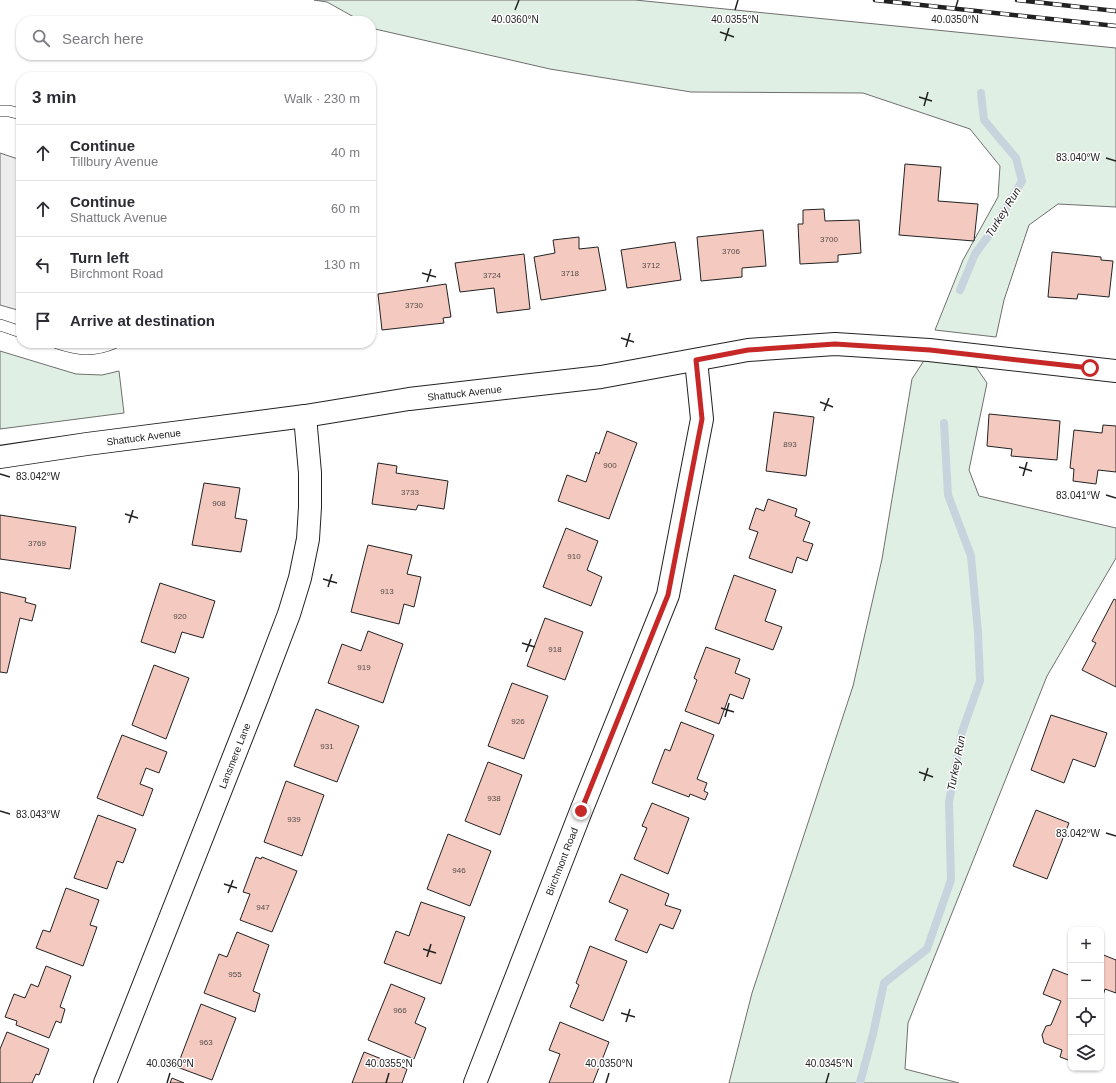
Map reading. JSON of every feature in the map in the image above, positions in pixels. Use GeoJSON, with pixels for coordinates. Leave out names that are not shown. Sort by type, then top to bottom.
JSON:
{"type":"FeatureCollection","features":[{"type":"Feature","properties":{"kind":"street","name":"Shattuck Avenue"},"geometry":{"type":"LineString","coordinates":[[0,457],[87,444],[305,416],[409,400],[601,377],[748,350],[835,344],[930,350],[1116,370]]}},
{"type":"Feature","properties":{"kind":"street","name":"Birchmont Road"},"geometry":{"type":"LineString","coordinates":[[475,1083],[581,811],[668,595],[702,419],[696,360]]}},
{"type":"Feature","properties":{"kind":"street","name":"Lansmere Lane"},"geometry":{"type":"LineString","coordinates":[[105,1083],[289,614],[300,578],[308,539],[310,507],[310,473],[305,416]]}},
{"type":"Feature","properties":{"kind":"lane"},"geometry":{"type":"LineString","coordinates":[[0,111],[16,113]]}},
{"type":"Feature","properties":{"kind":"lane"},"geometry":{"type":"LineString","coordinates":[[0,325],[16,330]]}},
{"type":"Feature","properties":{"kind":"lane"},"geometry":{"type":"LineString","coordinates":[[76,348],[91,350],[102,348]]}},
{"type":"Feature","properties":{"kind":"green space"},"geometry":{"type":"Polygon","coordinates":[[[314,0],[635,0],[1116,48],[1116,207],[1058,204],[1029,225],[1004,300],[996,337],[935,330],[963,260],[998,197],[1000,166],[970,129],[863,93],[691,92],[550,69],[376,29],[376,16],[352,16],[327,2],[314,0]]]}},
{"type":"Feature","properties":{"kind":"green space"},"geometry":{"type":"Polygon","coordinates":[[[0,351],[76,374],[102,375],[119,371],[124,413],[0,429],[0,351]]]}},
{"type":"Feature","properties":{"kind":"green space"},"geometry":{"type":"Polygon","coordinates":[[[925,359],[976,367],[987,383],[969,470],[979,496],[1116,528],[1116,558],[1047,676],[908,1023],[905,1069],[959,1083],[729,1083],[752,993],[853,686],[882,559],[912,379],[925,359]]]}},
{"type":"Feature","properties":{"kind":"shaded area"},"geometry":{"type":"Polygon","coordinates":[[[0,153],[16,158],[16,310],[0,305],[0,153]]]}},
{"type":"Feature","properties":{"kind":"building"},"geometry":{"type":"Polygon","coordinates":[[[905,164],[941,167],[938,201],[978,204],[974,241],[899,235],[905,164]]]}},
{"type":"Feature","properties":{"kind":"building"},"geometry":{"type":"Polygon","coordinates":[[[824,209],[825,221],[859,220],[861,253],[838,255],[838,262],[800,264],[798,224],[803,224],[803,210],[824,209]]]}},
{"type":"Feature","properties":{"kind":"building"},"geometry":{"type":"Polygon","coordinates":[[[763,230],[766,266],[742,268],[742,277],[701,281],[697,237],[763,230]]]}},
{"type":"Feature","properties":{"kind":"building"},"geometry":{"type":"Polygon","coordinates":[[[579,237],[579,249],[598,247],[606,290],[541,300],[534,257],[555,253],[553,240],[579,237]]]}},
{"type":"Feature","properties":{"kind":"building"},"geometry":{"type":"Polygon","coordinates":[[[675,242],[681,280],[627,288],[621,250],[675,242]]]}},
{"type":"Feature","properties":{"kind":"building"},"geometry":{"type":"Polygon","coordinates":[[[1052,252],[1101,257],[1101,260],[1113,261],[1109,297],[1078,294],[1077,299],[1048,297],[1052,252]]]}},
{"type":"Feature","properties":{"kind":"building"},"geometry":{"type":"Polygon","coordinates":[[[524,254],[530,309],[497,313],[494,288],[460,292],[455,263],[524,254]]]}},
{"type":"Feature","properties":{"kind":"building"},"geometry":{"type":"Polygon","coordinates":[[[446,284],[451,317],[443,318],[444,323],[382,330],[378,294],[446,284]]]}},
{"type":"Feature","properties":{"kind":"building"},"geometry":{"type":"Polygon","coordinates":[[[774,412],[814,417],[806,476],[766,471],[774,412]]]}},
{"type":"Feature","properties":{"kind":"building"},"geometry":{"type":"Polygon","coordinates":[[[989,414],[1060,421],[1057,460],[1011,456],[1012,449],[987,446],[989,414]]]}},
{"type":"Feature","properties":{"kind":"building"},"geometry":{"type":"Polygon","coordinates":[[[1103,425],[1116,426],[1116,472],[1098,470],[1096,484],[1073,481],[1074,469],[1070,468],[1074,430],[1102,433],[1103,425]]]}},
{"type":"Feature","properties":{"kind":"building"},"geometry":{"type":"Polygon","coordinates":[[[607,431],[637,443],[609,519],[558,501],[567,475],[586,482],[596,452],[599,454],[607,431]]]}},
{"type":"Feature","properties":{"kind":"building"},"geometry":{"type":"Polygon","coordinates":[[[378,463],[397,466],[396,473],[448,481],[444,509],[418,505],[416,510],[372,504],[378,463]]]}},
{"type":"Feature","properties":{"kind":"building"},"geometry":{"type":"Polygon","coordinates":[[[204,483],[240,488],[235,518],[247,520],[241,552],[192,545],[204,483]]]}},
{"type":"Feature","properties":{"kind":"building"},"geometry":{"type":"Polygon","coordinates":[[[768,499],[797,509],[795,516],[810,522],[803,541],[813,544],[807,561],[797,557],[792,573],[749,558],[758,532],[749,529],[756,508],[764,511],[768,499]]]}},
{"type":"Feature","properties":{"kind":"building"},"geometry":{"type":"Polygon","coordinates":[[[0,515],[76,527],[70,569],[0,559],[0,515]]]}},
{"type":"Feature","properties":{"kind":"building"},"geometry":{"type":"Polygon","coordinates":[[[566,528],[598,541],[587,570],[602,577],[591,606],[543,587],[566,528]]]}},
{"type":"Feature","properties":{"kind":"building"},"geometry":{"type":"Polygon","coordinates":[[[368,545],[412,555],[407,574],[421,577],[414,607],[404,604],[399,624],[351,612],[368,545]]]}},
{"type":"Feature","properties":{"kind":"building"},"geometry":{"type":"Polygon","coordinates":[[[734,575],[776,590],[765,621],[782,627],[773,650],[715,629],[734,575]]]}},
{"type":"Feature","properties":{"kind":"building"},"geometry":{"type":"Polygon","coordinates":[[[160,583],[215,601],[203,638],[182,632],[175,653],[141,642],[160,583]]]}},
{"type":"Feature","properties":{"kind":"building"},"geometry":{"type":"Polygon","coordinates":[[[0,592],[26,598],[25,602],[36,605],[32,621],[20,618],[7,673],[0,672],[0,592]]]}},
{"type":"Feature","properties":{"kind":"building"},"geometry":{"type":"Polygon","coordinates":[[[1114,599],[1116,600],[1116,687],[1082,670],[1096,643],[1092,641],[1114,599]]]}},
{"type":"Feature","properties":{"kind":"building"},"geometry":{"type":"Polygon","coordinates":[[[545,618],[583,632],[565,680],[527,666],[545,618]]]}},
{"type":"Feature","properties":{"kind":"building"},"geometry":{"type":"Polygon","coordinates":[[[368,631],[403,644],[383,703],[328,683],[342,644],[361,651],[368,631]]]}},
{"type":"Feature","properties":{"kind":"building"},"geometry":{"type":"Polygon","coordinates":[[[706,647],[740,659],[735,673],[750,679],[743,699],[730,694],[719,724],[685,711],[697,680],[694,678],[706,647]]]}},
{"type":"Feature","properties":{"kind":"building"},"geometry":{"type":"Polygon","coordinates":[[[154,665],[189,678],[166,739],[132,725],[154,665]]]}},
{"type":"Feature","properties":{"kind":"building"},"geometry":{"type":"Polygon","coordinates":[[[512,683],[548,696],[524,759],[488,746],[512,683]]]}},
{"type":"Feature","properties":{"kind":"building"},"geometry":{"type":"Polygon","coordinates":[[[316,709],[359,726],[337,782],[294,766],[316,709]]]}},
{"type":"Feature","properties":{"kind":"building"},"geometry":{"type":"Polygon","coordinates":[[[1051,715],[1107,733],[1095,767],[1073,759],[1064,783],[1031,770],[1051,715]]]}},
{"type":"Feature","properties":{"kind":"building"},"geometry":{"type":"Polygon","coordinates":[[[681,722],[714,735],[697,779],[707,783],[704,791],[708,793],[705,800],[690,794],[689,797],[652,783],[665,749],[670,751],[681,722]]]}},
{"type":"Feature","properties":{"kind":"building"},"geometry":{"type":"Polygon","coordinates":[[[122,735],[167,752],[159,773],[146,768],[140,784],[153,789],[143,816],[97,798],[122,735]]]}},
{"type":"Feature","properties":{"kind":"building"},"geometry":{"type":"Polygon","coordinates":[[[488,762],[522,775],[500,835],[465,821],[488,762]]]}},
{"type":"Feature","properties":{"kind":"building"},"geometry":{"type":"Polygon","coordinates":[[[286,781],[324,795],[302,856],[264,842],[286,781]]]}},
{"type":"Feature","properties":{"kind":"building"},"geometry":{"type":"Polygon","coordinates":[[[652,803],[689,818],[668,874],[634,859],[647,828],[642,826],[652,803]]]}},
{"type":"Feature","properties":{"kind":"building"},"geometry":{"type":"Polygon","coordinates":[[[1036,810],[1069,823],[1047,879],[1013,866],[1036,810]]]}},
{"type":"Feature","properties":{"kind":"building"},"geometry":{"type":"Polygon","coordinates":[[[98,815],[136,829],[123,863],[117,861],[107,889],[74,878],[98,815]]]}},
{"type":"Feature","properties":{"kind":"building"},"geometry":{"type":"Polygon","coordinates":[[[448,834],[491,851],[470,906],[427,889],[448,834]]]}},
{"type":"Feature","properties":{"kind":"building"},"geometry":{"type":"Polygon","coordinates":[[[256,857],[261,859],[262,857],[297,871],[272,932],[240,920],[250,894],[243,892],[256,857]]]}},
{"type":"Feature","properties":{"kind":"building"},"geometry":{"type":"Polygon","coordinates":[[[621,874],[669,894],[665,905],[681,910],[673,929],[660,924],[647,953],[615,940],[628,910],[609,902],[621,874]]]}},
{"type":"Feature","properties":{"kind":"building"},"geometry":{"type":"Polygon","coordinates":[[[66,888],[99,900],[90,925],[97,927],[83,966],[36,948],[43,930],[50,932],[66,888]]]}},
{"type":"Feature","properties":{"kind":"building"},"geometry":{"type":"Polygon","coordinates":[[[421,902],[465,917],[441,984],[384,963],[396,931],[409,936],[421,902]]]}},
{"type":"Feature","properties":{"kind":"building"},"geometry":{"type":"Polygon","coordinates":[[[237,932],[269,945],[253,991],[260,994],[255,1012],[204,993],[219,954],[227,957],[237,932]]]}},
{"type":"Feature","properties":{"kind":"building"},"geometry":{"type":"Polygon","coordinates":[[[590,946],[627,961],[603,1021],[570,1007],[579,985],[576,983],[590,946]]]}},
{"type":"Feature","properties":{"kind":"building"},"geometry":{"type":"Polygon","coordinates":[[[1104,955],[1116,960],[1116,993],[1105,989],[1104,992],[1104,955]]]}},
{"type":"Feature","properties":{"kind":"building"},"geometry":{"type":"Polygon","coordinates":[[[46,966],[71,976],[60,1007],[65,1009],[61,1023],[56,1021],[49,1038],[16,1025],[17,1021],[5,1017],[14,994],[25,998],[31,984],[38,987],[46,966]]]}},
{"type":"Feature","properties":{"kind":"building"},"geometry":{"type":"Polygon","coordinates":[[[1053,969],[1068,975],[1068,1060],[1060,1057],[1062,1050],[1044,1043],[1042,1035],[1046,1026],[1051,1025],[1061,1001],[1043,994],[1053,969]]]}},
{"type":"Feature","properties":{"kind":"building"},"geometry":{"type":"Polygon","coordinates":[[[391,984],[425,998],[415,1023],[426,1028],[414,1059],[368,1040],[391,984]]]}},
{"type":"Feature","properties":{"kind":"building"},"geometry":{"type":"Polygon","coordinates":[[[201,1004],[236,1018],[212,1080],[177,1067],[201,1004]]]}},
{"type":"Feature","properties":{"kind":"building"},"geometry":{"type":"Polygon","coordinates":[[[560,1022],[609,1042],[593,1083],[549,1083],[560,1054],[549,1050],[560,1022]]]}},
{"type":"Feature","properties":{"kind":"building"},"geometry":{"type":"Polygon","coordinates":[[[7,1032],[49,1049],[39,1075],[36,1074],[32,1083],[0,1083],[0,1049],[7,1032]]]}},
{"type":"Feature","properties":{"kind":"building"},"geometry":{"type":"Polygon","coordinates":[[[364,1052],[407,1069],[402,1083],[352,1083],[364,1052]]]}},
{"type":"Feature","properties":{"kind":"building"},"geometry":{"type":"Polygon","coordinates":[[[172,1078],[184,1083],[170,1083],[172,1078]]]}},
{"type":"Feature","properties":{"kind":"waterway","name":"Turkey Run"},"geometry":{"type":"LineString","coordinates":[[960,290],[975,254],[992,231],[1022,181],[1016,158],[984,120],[981,93]]}},
{"type":"Feature","properties":{"kind":"waterway","name":"Turkey Run"},"geometry":{"type":"LineString","coordinates":[[860,1083],[873,1034],[884,983],[927,949],[951,880],[949,802],[962,732],[980,681],[978,632],[971,556],[948,495],[944,423]]}},
{"type":"Feature","properties":{"kind":"railway"},"geometry":{"type":"LineString","coordinates":[[875,0],[1116,26]]}},
{"type":"Feature","properties":{"kind":"railway"},"geometry":{"type":"LineString","coordinates":[[1017,0],[1116,11]]}},
{"type":"Feature","properties":{"kind":"route"},"geometry":{"type":"LineString","coordinates":[[581,811],[668,595],[702,419],[696,360],[748,350],[835,344],[930,350],[1090,368]]}}]}
